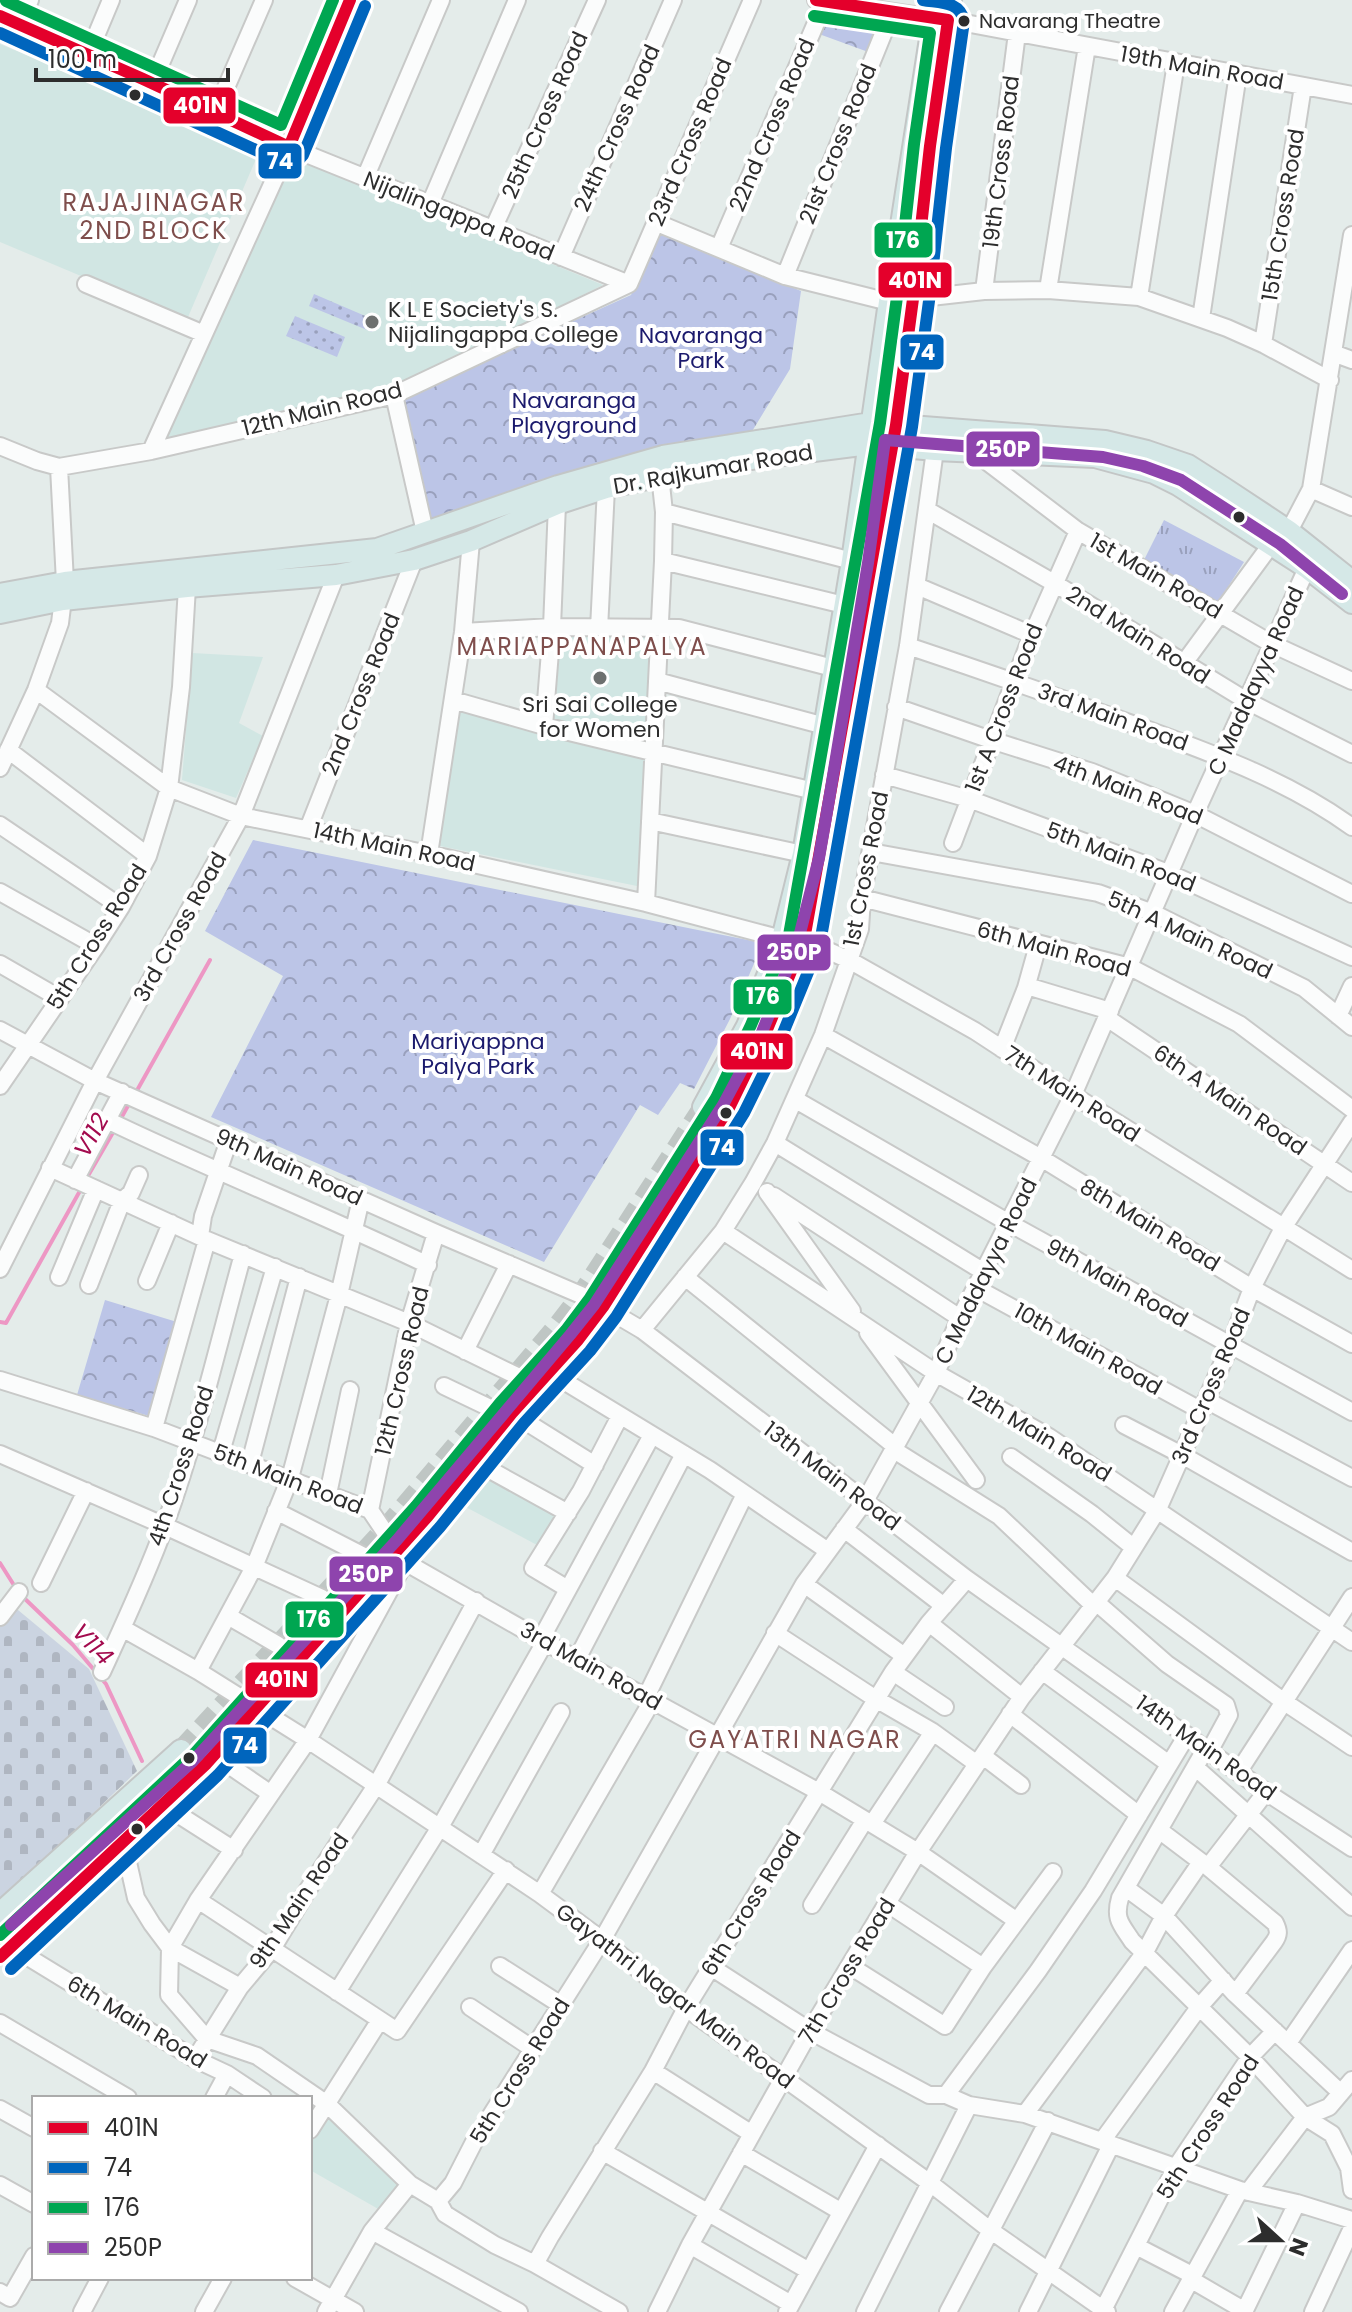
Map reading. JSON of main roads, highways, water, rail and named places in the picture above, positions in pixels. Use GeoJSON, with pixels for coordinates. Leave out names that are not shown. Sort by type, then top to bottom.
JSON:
{"type":"FeatureCollection","features":[{"type":"Feature","properties":{"kind":"main road"},"geometry":{"type":"LineString","coordinates":[[892,446],[913,299],[942,9]]}},
{"type":"Feature","properties":{"kind":"main road"},"geometry":{"type":"LineString","coordinates":[[703,1107],[747,1026],[782,939],[803,854],[852,561],[889,302],[942,9]]}},
{"type":"Feature","properties":{"kind":"main road","name":"Dr. Rajkumar Road"},"geometry":{"type":"LineString","coordinates":[[0,613],[64,591],[377,549],[558,486],[871,423],[1105,441],[1147,451],[1188,465],[1289,531],[1352,581]]}},
{"type":"Feature","properties":{"kind":"main road","name":"Dr. Rajkumar Road"},"geometry":{"type":"LineString","coordinates":[[0,594],[187,587],[336,575],[414,560],[471,541],[557,504],[659,466],[719,463],[869,444],[1095,457],[1154,473],[1178,485],[1307,568],[1352,603]]}},
{"type":"Feature","properties":{"kind":"main road"},"geometry":{"type":"LineString","coordinates":[[0,1913],[181,1750]]}},
{"type":"Feature","properties":{"kind":"main road"},"geometry":{"type":"LineString","coordinates":[[112,1812],[128,1836]]}},
{"type":"Feature","properties":{"kind":"waterway","name":"V112"},"geometry":{"type":"LineString","coordinates":[[135,1094],[210,960]]}},
{"type":"Feature","properties":{"kind":"waterway","name":"V112"},"geometry":{"type":"LineString","coordinates":[[119,1122],[130,1102]]}},
{"type":"Feature","properties":{"kind":"waterway","name":"V112"},"geometry":{"type":"LineString","coordinates":[[85,1181],[115,1129]]}},
{"type":"Feature","properties":{"kind":"waterway","name":"V112"},"geometry":{"type":"LineString","coordinates":[[0,1322],[6,1323],[81,1189]]}},
{"type":"Feature","properties":{"kind":"waterway","name":"V114"},"geometry":{"type":"LineString","coordinates":[[0,1563],[17,1590]]}},
{"type":"Feature","properties":{"kind":"waterway","name":"V114"},"geometry":{"type":"LineString","coordinates":[[23,1597],[73,1645],[106,1684],[142,1761]]}},
{"type":"Feature","properties":{"kind":"tunnel"},"geometry":{"type":"LineString","coordinates":[[0,1957],[206,1764],[428,1516],[603,1307],[723,1118],[766,1032],[804,940],[892,446]]}},
{"type":"Feature","properties":{"kind":"tunnel"},"geometry":{"type":"LineString","coordinates":[[181,1750],[385,1529],[558,1325],[581,1295],[703,1107]]}},
{"type":"Feature","properties":{"kind":"place","name":"Navarang Theatre"},"geometry":{"type":"Point","coordinates":[964,21]}},
{"type":"Feature","properties":{"kind":"place","name":"K L E Society's S. Nijalingappa College"},"geometry":{"type":"Point","coordinates":[372,322]}},
{"type":"Feature","properties":{"kind":"place","name":"Sri Sai College for Women"},"geometry":{"type":"Point","coordinates":[600,678]}},
{"type":"Feature","properties":{"kind":"district","name":"RAJAJINAGAR 2ND BLOCK"},"geometry":{"type":"Point","coordinates":[154,216]}},
{"type":"Feature","properties":{"kind":"district","name":"MARIAPPANAPALYA"},"geometry":{"type":"Point","coordinates":[582,646]}},
{"type":"Feature","properties":{"kind":"district","name":"GAYATRI NAGAR"},"geometry":{"type":"Point","coordinates":[795,1739]}},
{"type":"Feature","properties":{"kind":"park label","name":"Navaranga Park"},"geometry":{"type":"Point","coordinates":[701,348]}},
{"type":"Feature","properties":{"kind":"park label","name":"Navaranga Playground"},"geometry":{"type":"Point","coordinates":[574,412]}},
{"type":"Feature","properties":{"kind":"park label","name":"Mariyappna Palya Park"},"geometry":{"type":"Point","coordinates":[478,1054]}}]}
